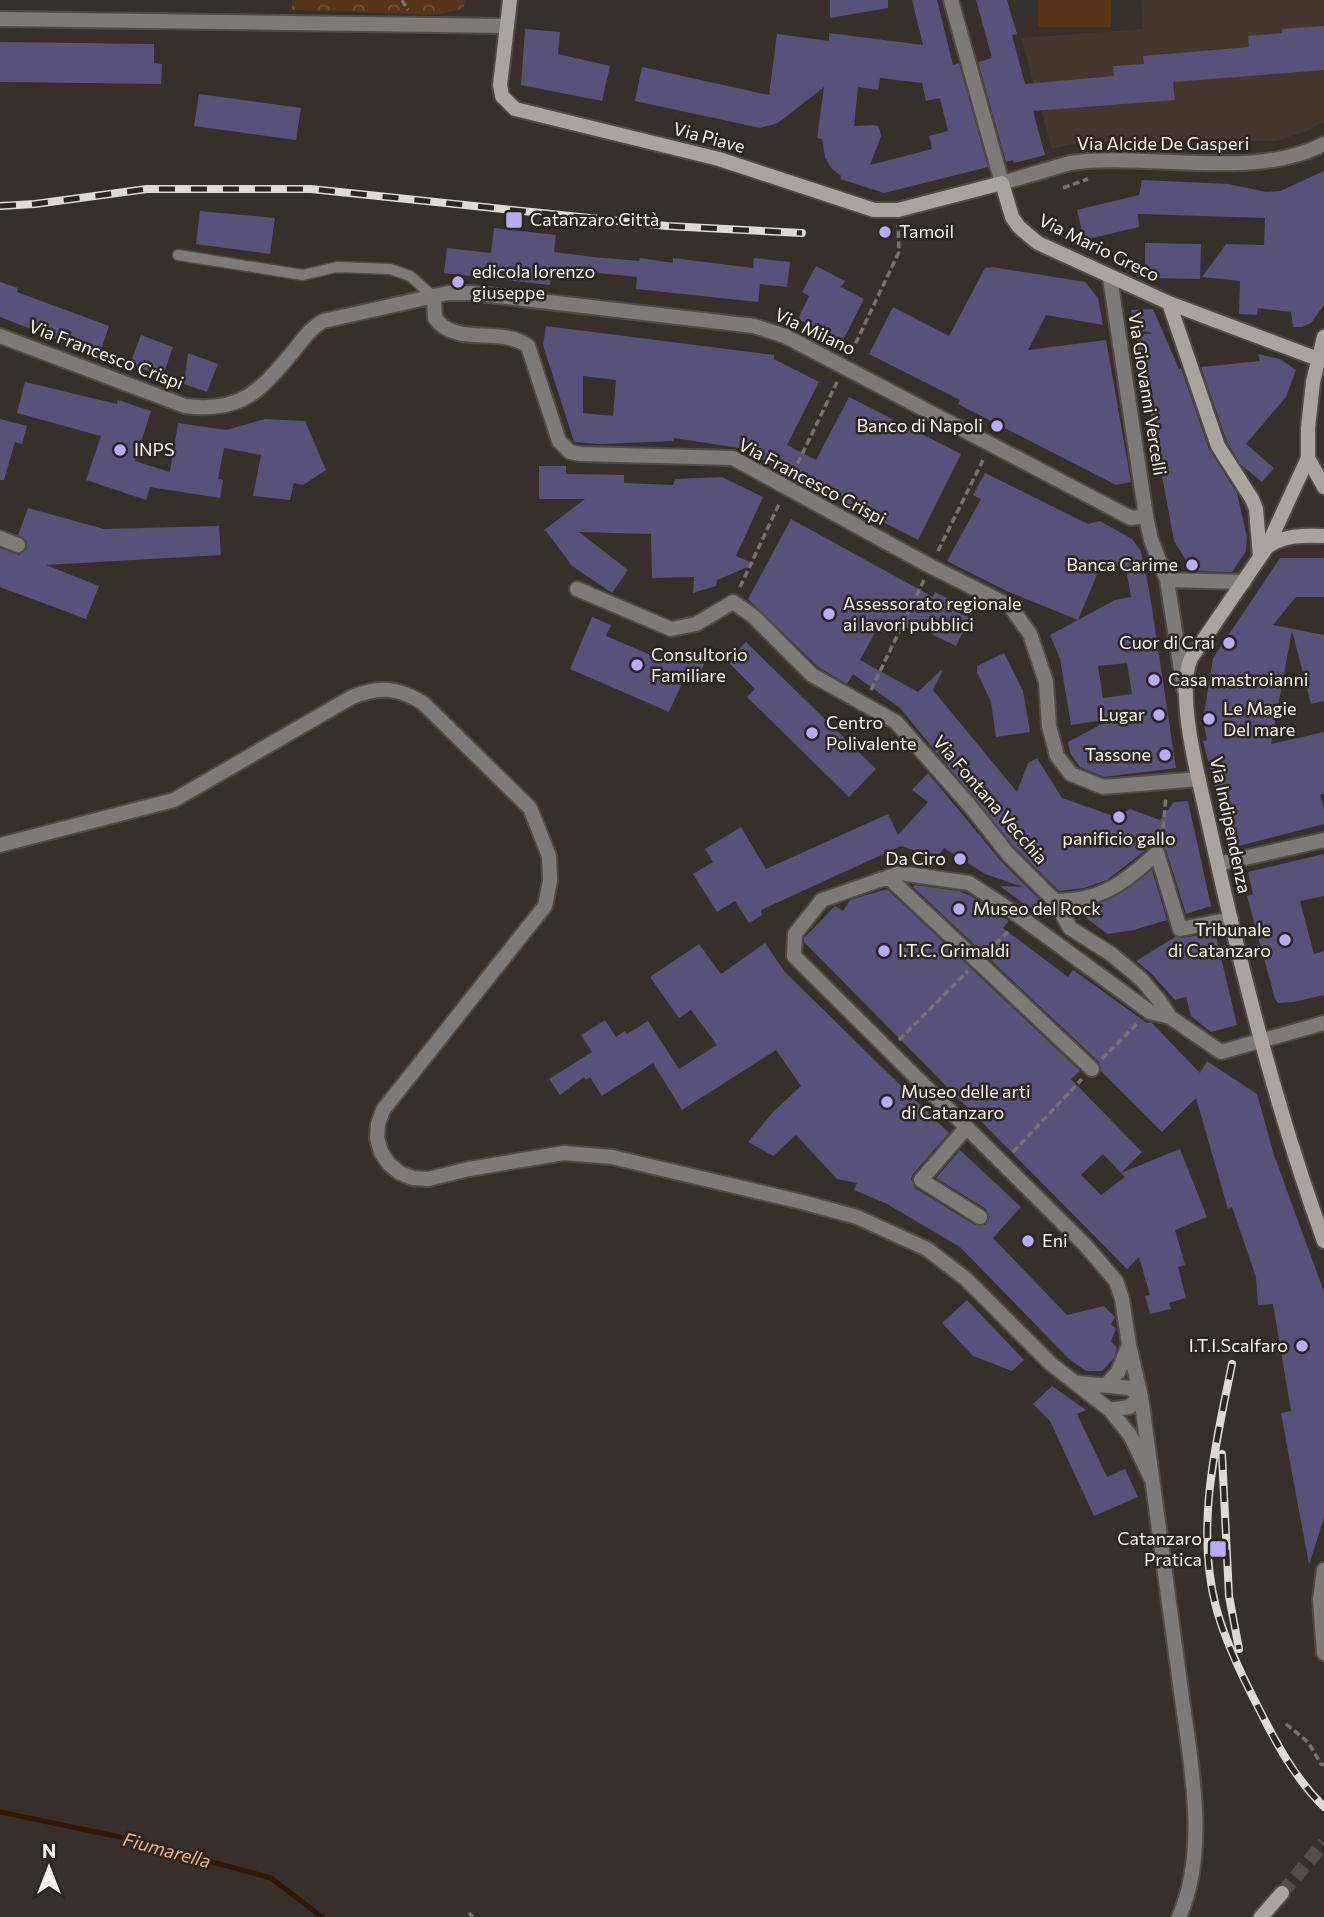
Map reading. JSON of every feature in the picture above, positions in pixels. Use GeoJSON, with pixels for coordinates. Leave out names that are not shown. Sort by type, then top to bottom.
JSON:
{"type":"FeatureCollection","features":[{"type":"Feature","properties":{"kind":"street","name":"Via Piave"},"geometry":{"type":"LineString","coordinates":[[510,0],[500,85],[506,102],[515,109],[719,159],[874,210],[898,210],[1002,183]]}},
{"type":"Feature","properties":{"kind":"street","name":"Via Mario Greco"},"geometry":{"type":"LineString","coordinates":[[951,0],[1012,217],[1027,235],[1038,243],[1169,303],[1218,446],[1256,509],[1264,552]]}},
{"type":"Feature","properties":{"kind":"street"},"geometry":{"type":"LineString","coordinates":[[0,19],[507,26]]}},
{"type":"Feature","properties":{"kind":"street","name":"Via Alcide De Gasperi"},"geometry":{"type":"LineString","coordinates":[[1002,183],[1070,163],[1261,163],[1296,155],[1324,144]]}},
{"type":"Feature","properties":{"kind":"street","name":"Via Giovanni Vercelli"},"geometry":{"type":"LineString","coordinates":[[1110,278],[1146,516]]}},
{"type":"Feature","properties":{"kind":"street","name":"Via Milano"},"geometry":{"type":"LineString","coordinates":[[434,297],[448,293],[471,293],[754,326],[785,336],[1131,518],[1146,516]]}},
{"type":"Feature","properties":{"kind":"street","name":"Via Francesco Crispi"},"geometry":{"type":"LineString","coordinates":[[0,336],[185,405],[210,407],[239,402],[253,396],[313,328],[323,321],[434,297],[435,318],[446,329],[512,338],[528,346],[559,441],[570,452],[733,458],[930,566],[1010,606],[1030,634],[1046,682],[1049,726],[1057,756],[1071,774],[1104,787],[1199,779]]}},
{"type":"Feature","properties":{"kind":"street"},"geometry":{"type":"LineString","coordinates":[[1169,303],[1318,359]]}},
{"type":"Feature","properties":{"kind":"street"},"geometry":{"type":"LineString","coordinates":[[1324,337],[1308,428],[1308,458],[1324,487]]}},
{"type":"Feature","properties":{"kind":"street","name":"Via Indipendenza"},"geometry":{"type":"LineString","coordinates":[[1185,699],[1186,669],[1191,658],[1264,552],[1308,458]]}},
{"type":"Feature","properties":{"kind":"street","name":"Via Indipendenza"},"geometry":{"type":"LineString","coordinates":[[1146,516],[1151,540],[1167,580],[1199,779],[1260,1041],[1324,1241]]}},
{"type":"Feature","properties":{"kind":"street"},"geometry":{"type":"LineString","coordinates":[[1264,552],[1277,540],[1324,536]]}},
{"type":"Feature","properties":{"kind":"street"},"geometry":{"type":"LineString","coordinates":[[0,538],[18,545]]}},
{"type":"Feature","properties":{"kind":"street"},"geometry":{"type":"LineString","coordinates":[[1167,580],[1244,582]]}},
{"type":"Feature","properties":{"kind":"street"},"geometry":{"type":"LineString","coordinates":[[577,589],[671,629],[696,624],[733,602]]}},
{"type":"Feature","properties":{"kind":"street","name":"Via Fontana Vecchia"},"geometry":{"type":"LineString","coordinates":[[733,602],[752,616],[812,675],[896,722],[1008,854],[1055,901],[1070,928],[1111,954],[1141,979],[1170,1017]]}},
{"type":"Feature","properties":{"kind":"street"},"geometry":{"type":"LineString","coordinates":[[0,845],[174,800],[352,697],[369,690],[388,688],[406,693],[423,703],[530,808],[549,856],[550,881],[545,906],[383,1110],[377,1138],[381,1152],[389,1164],[400,1173],[413,1178],[428,1179],[469,1169],[564,1153],[612,1157],[857,1217],[927,1249],[966,1279],[1051,1364],[1110,1410],[1130,1435],[1151,1478]]}},
{"type":"Feature","properties":{"kind":"street"},"geometry":{"type":"LineString","coordinates":[[1218,864],[1324,840]]}},
{"type":"Feature","properties":{"kind":"street"},"geometry":{"type":"LineString","coordinates":[[1055,901],[1099,896],[1129,877],[1157,853],[1180,929],[1231,919]]}},
{"type":"Feature","properties":{"kind":"street"},"geometry":{"type":"LineString","coordinates":[[1179,1917],[1191,1882],[1195,1817],[1175,1642],[1141,1397],[1116,1281],[1094,1255],[794,956],[795,934],[822,900],[900,873],[969,883],[1150,1012],[1170,1017],[1221,1052],[1324,1023]]}},
{"type":"Feature","properties":{"kind":"street"},"geometry":{"type":"LineString","coordinates":[[888,877],[1092,1069]]}},
{"type":"Feature","properties":{"kind":"street"},"geometry":{"type":"LineString","coordinates":[[966,1128],[921,1180],[981,1217]]}},
{"type":"Feature","properties":{"kind":"street"},"geometry":{"type":"LineString","coordinates":[[1106,1385],[1118,1372],[1129,1345]]}},
{"type":"Feature","properties":{"kind":"street"},"geometry":{"type":"LineString","coordinates":[[1078,1384],[1130,1388],[1141,1397]]}},
{"type":"Feature","properties":{"kind":"street"},"geometry":{"type":"LineString","coordinates":[[1110,1410],[1129,1407],[1141,1397]]}},
{"type":"Feature","properties":{"kind":"street"},"geometry":{"type":"LineString","coordinates":[[1324,1570],[1320,1601],[1324,1653]]}},
{"type":"Feature","properties":{"kind":"street"},"geometry":{"type":"LineString","coordinates":[[1261,1917],[1282,1893]]}},
{"type":"Feature","properties":{"kind":"lane"},"geometry":{"type":"LineString","coordinates":[[178,255],[303,275],[337,267],[390,269],[410,276],[434,297]]}},
{"type":"Feature","properties":{"kind":"path"},"geometry":{"type":"LineString","coordinates":[[1063,188],[1096,176]]}},
{"type":"Feature","properties":{"kind":"path"},"geometry":{"type":"LineString","coordinates":[[733,602],[899,252],[898,210]]}},
{"type":"Feature","properties":{"kind":"path"},"geometry":{"type":"LineString","coordinates":[[864,703],[991,443]]}},
{"type":"Feature","properties":{"kind":"path"},"geometry":{"type":"LineString","coordinates":[[1157,853],[1162,839],[1167,782]]}},
{"type":"Feature","properties":{"kind":"path"},"geometry":{"type":"LineString","coordinates":[[888,1051],[1022,919]]}},
{"type":"Feature","properties":{"kind":"path"},"geometry":{"type":"LineString","coordinates":[[1002,1164],[1150,1012]]}},
{"type":"Feature","properties":{"kind":"path"},"geometry":{"type":"LineString","coordinates":[[1286,1724],[1308,1742],[1324,1765]]}},
{"type":"Feature","properties":{"kind":"shaded area"},"geometry":{"type":"Polygon","coordinates":[[[1141,0],[1324,0],[1324,122],[1305,132],[1276,141],[1081,142],[1052,149],[1021,38],[1143,29],[1141,0]]]}},
{"type":"Feature","properties":{"kind":"green space"},"geometry":{"type":"Polygon","coordinates":[[[292,0],[466,0],[463,9],[435,15],[292,10],[292,0]]]}},
{"type":"Feature","properties":{"kind":"green space"},"geometry":{"type":"Polygon","coordinates":[[[1038,0],[1111,0],[1111,27],[1038,27],[1038,0]]]}},
{"type":"Feature","properties":{"kind":"building"},"geometry":{"type":"Polygon","coordinates":[[[830,0],[888,0],[888,8],[830,18],[830,0]]]}},
{"type":"Feature","properties":{"kind":"building"},"geometry":{"type":"Polygon","coordinates":[[[912,0],[937,0],[953,65],[959,63],[988,167],[884,193],[840,179],[841,176],[831,168],[825,157],[822,139],[817,138],[824,87],[778,123],[760,128],[635,101],[642,67],[769,95],[777,34],[829,41],[829,33],[923,45],[912,0]],[[880,78],[878,90],[858,87],[854,126],[878,126],[881,136],[870,165],[932,149],[929,136],[948,131],[940,98],[926,101],[922,83],[880,78]]]}},
{"type":"Feature","properties":{"kind":"building"},"geometry":{"type":"Polygon","coordinates":[[[976,0],[1007,0],[1017,34],[1012,35],[1025,84],[1114,76],[1113,66],[1144,64],[1143,56],[1249,47],[1248,36],[1282,33],[1282,29],[1324,26],[1324,70],[1173,82],[1175,100],[1033,111],[1045,155],[1014,163],[1013,160],[1006,162],[978,62],[992,58],[976,0]]]}},
{"type":"Feature","properties":{"kind":"building"},"geometry":{"type":"Polygon","coordinates":[[[525,29],[560,32],[558,54],[610,66],[602,101],[521,85],[525,29]]]}},
{"type":"Feature","properties":{"kind":"building"},"geometry":{"type":"Polygon","coordinates":[[[0,42],[154,44],[154,63],[162,64],[161,84],[0,82],[0,42]]]}},
{"type":"Feature","properties":{"kind":"building"},"geometry":{"type":"Polygon","coordinates":[[[199,94],[301,108],[296,140],[194,126],[199,94]]]}},
{"type":"Feature","properties":{"kind":"building"},"geometry":{"type":"Polygon","coordinates":[[[1324,171],[1324,305],[1311,323],[1302,327],[1293,327],[1291,312],[1258,308],[1257,315],[1239,314],[1240,281],[1202,277],[1226,244],[1264,245],[1265,218],[1138,214],[1139,227],[1084,240],[1077,210],[1139,195],[1142,180],[1229,184],[1266,192],[1280,191],[1324,171]]]}},
{"type":"Feature","properties":{"kind":"building"},"geometry":{"type":"Polygon","coordinates":[[[200,211],[275,218],[270,254],[196,244],[200,211]]]}},
{"type":"Feature","properties":{"kind":"building"},"geometry":{"type":"Polygon","coordinates":[[[494,228],[556,235],[554,252],[594,257],[639,261],[640,258],[673,263],[673,258],[753,268],[754,258],[790,262],[787,287],[760,284],[758,302],[636,289],[637,277],[552,268],[550,285],[444,273],[447,248],[491,253],[494,228]]]}},
{"type":"Feature","properties":{"kind":"building"},"geometry":{"type":"Polygon","coordinates":[[[1145,243],[1201,244],[1200,279],[1145,278],[1145,243]]]}},
{"type":"Feature","properties":{"kind":"building"},"geometry":{"type":"Polygon","coordinates":[[[816,266],[845,281],[841,287],[864,299],[842,342],[798,319],[809,296],[802,292],[816,266]]]}},
{"type":"Feature","properties":{"kind":"building"},"geometry":{"type":"Polygon","coordinates":[[[985,268],[1085,282],[1098,298],[1103,325],[1046,315],[1028,350],[1106,340],[1131,482],[1116,485],[958,404],[960,400],[869,354],[893,307],[949,336],[985,268]]]}},
{"type":"Feature","properties":{"kind":"building"},"geometry":{"type":"Polygon","coordinates":[[[0,282],[18,288],[17,292],[109,326],[99,355],[0,317],[0,282]]]}},
{"type":"Feature","properties":{"kind":"building"},"geometry":{"type":"Polygon","coordinates":[[[1153,309],[1179,369],[1181,368],[1209,449],[1237,493],[1247,537],[1246,551],[1232,572],[1193,571],[1174,541],[1136,335],[1153,333],[1135,330],[1131,310],[1153,309]]]}},
{"type":"Feature","properties":{"kind":"building"},"geometry":{"type":"Polygon","coordinates":[[[546,326],[774,355],[774,359],[819,382],[787,445],[816,460],[849,397],[961,454],[918,540],[739,448],[674,438],[674,441],[599,444],[574,442],[543,345],[546,326]],[[583,376],[583,413],[613,416],[616,380],[583,376]]]}},
{"type":"Feature","properties":{"kind":"building"},"geometry":{"type":"Polygon","coordinates":[[[141,335],[173,347],[163,376],[130,364],[141,335]]]}},
{"type":"Feature","properties":{"kind":"building"},"geometry":{"type":"Polygon","coordinates":[[[188,353],[218,364],[207,392],[184,384],[188,353]]]}},
{"type":"Feature","properties":{"kind":"building"},"geometry":{"type":"Polygon","coordinates":[[[1258,354],[1280,359],[1296,370],[1286,397],[1246,444],[1274,468],[1262,482],[1241,465],[1227,442],[1201,367],[1260,361],[1258,354]]]}},
{"type":"Feature","properties":{"kind":"building"},"geometry":{"type":"Polygon","coordinates":[[[25,382],[117,404],[118,400],[151,411],[135,461],[170,472],[178,423],[226,430],[265,419],[305,421],[326,470],[303,485],[294,483],[290,500],[253,496],[261,455],[224,448],[218,479],[223,480],[220,498],[150,487],[146,500],[86,480],[101,436],[17,413],[25,382]]]}},
{"type":"Feature","properties":{"kind":"building"},"geometry":{"type":"Polygon","coordinates":[[[0,419],[27,426],[22,444],[15,442],[4,480],[0,480],[0,419]]]}},
{"type":"Feature","properties":{"kind":"building"},"geometry":{"type":"Polygon","coordinates":[[[539,466],[566,466],[566,474],[624,475],[624,483],[673,485],[675,479],[722,477],[763,497],[736,556],[755,564],[717,580],[716,586],[693,593],[694,577],[652,578],[651,534],[579,532],[628,570],[612,593],[572,566],[546,531],[543,531],[585,499],[539,499],[539,466]]]}},
{"type":"Feature","properties":{"kind":"building"},"geometry":{"type":"Polygon","coordinates":[[[985,473],[1088,524],[1100,521],[1132,539],[1141,551],[1176,768],[1104,777],[1080,767],[1070,753],[1068,742],[1111,719],[1071,725],[1060,659],[1050,635],[1078,620],[1009,592],[947,561],[981,499],[973,495],[985,473]],[[1125,564],[1099,570],[1078,620],[1115,600],[1131,597],[1125,564]],[[1127,663],[1098,666],[1103,698],[1132,694],[1127,663]]]}},
{"type":"Feature","properties":{"kind":"building"},"geometry":{"type":"Polygon","coordinates":[[[28,508],[104,529],[219,526],[221,555],[46,565],[99,586],[86,619],[0,587],[0,548],[19,555],[27,549],[26,540],[18,535],[28,508]]]}},
{"type":"Feature","properties":{"kind":"building"},"geometry":{"type":"Polygon","coordinates":[[[791,519],[933,597],[935,592],[949,599],[946,606],[970,618],[956,646],[917,627],[915,632],[892,620],[885,633],[877,629],[860,660],[918,692],[941,670],[933,690],[1017,792],[1028,763],[1037,758],[1062,798],[1116,817],[1130,809],[1160,820],[1174,802],[1188,801],[1211,906],[1186,914],[1166,850],[1159,844],[1151,846],[1107,880],[1084,888],[1059,891],[1015,848],[900,708],[853,674],[847,684],[818,667],[748,599],[791,519]]]}},
{"type":"Feature","properties":{"kind":"building"},"geometry":{"type":"Polygon","coordinates":[[[1280,558],[1324,558],[1324,597],[1296,597],[1273,625],[1324,635],[1324,701],[1311,704],[1292,631],[1271,744],[1324,732],[1324,794],[1320,795],[1324,824],[1231,848],[1203,741],[1207,740],[1203,720],[1213,658],[1280,558]]]}},
{"type":"Feature","properties":{"kind":"building","name":"Consultorio Familiare"},"geometry":{"type":"Polygon","coordinates":[[[592,617],[611,625],[606,636],[665,661],[670,650],[704,664],[695,684],[684,679],[669,712],[570,669],[592,617]]]}},
{"type":"Feature","properties":{"kind":"building","name":"Centro Polivalente"},"geometry":{"type":"Polygon","coordinates":[[[746,642],[876,769],[849,797],[747,697],[755,689],[727,661],[746,642]]]}},
{"type":"Feature","properties":{"kind":"building"},"geometry":{"type":"Polygon","coordinates":[[[1004,653],[1023,691],[1030,732],[996,737],[991,702],[977,672],[977,666],[1004,653]]]}},
{"type":"Feature","properties":{"kind":"building"},"geometry":{"type":"Polygon","coordinates":[[[928,773],[1001,861],[1047,907],[1041,917],[1000,886],[1023,887],[985,874],[944,848],[937,858],[901,846],[761,910],[762,915],[749,923],[735,901],[717,912],[693,874],[713,862],[705,849],[741,827],[766,869],[888,814],[898,835],[928,802],[912,790],[928,773]]]}},
{"type":"Feature","properties":{"kind":"building","name":"Tribunale di Catanzaro"},"geometry":{"type":"Polygon","coordinates":[[[1324,854],[1324,896],[1300,901],[1314,954],[1324,951],[1324,995],[1278,1003],[1247,896],[1253,894],[1248,872],[1324,854]]]}},
{"type":"Feature","properties":{"kind":"building"},"geometry":{"type":"Polygon","coordinates":[[[1152,870],[1167,920],[1134,930],[1108,934],[1086,918],[1091,906],[1116,896],[1152,870]]]}},
{"type":"Feature","properties":{"kind":"building"},"geometry":{"type":"Polygon","coordinates":[[[915,885],[959,891],[971,896],[1009,921],[1003,928],[1068,977],[1073,970],[1147,1023],[1151,1022],[1200,1073],[1207,1061],[1257,1094],[1274,1155],[1324,1292],[1324,1518],[1309,1565],[1281,1413],[1291,1411],[1273,1304],[1258,1305],[1256,1277],[1232,1207],[1228,1209],[1196,1098],[1162,1132],[1101,1071],[1099,1062],[913,887],[915,885]]]}},
{"type":"Feature","properties":{"kind":"building"},"geometry":{"type":"Polygon","coordinates":[[[887,889],[1080,1071],[1071,1079],[1142,1152],[1121,1173],[1180,1149],[1207,1217],[1175,1230],[1185,1265],[1178,1267],[1186,1298],[1169,1303],[1171,1309],[1150,1314],[1145,1296],[1150,1295],[1139,1257],[1127,1269],[804,942],[804,938],[835,906],[843,911],[850,900],[887,889]],[[1103,1154],[1081,1175],[1101,1195],[1125,1177],[1103,1154]]]}},
{"type":"Feature","properties":{"kind":"building"},"geometry":{"type":"Polygon","coordinates":[[[1215,932],[1237,1025],[1211,1032],[1191,1016],[1186,997],[1175,1000],[1151,973],[1136,961],[1175,937],[1215,932]]]}},
{"type":"Feature","properties":{"kind":"building"},"geometry":{"type":"Polygon","coordinates":[[[765,943],[785,972],[949,1133],[913,1174],[911,1179],[915,1188],[975,1225],[985,1225],[990,1217],[986,1209],[936,1178],[960,1150],[1021,1207],[993,1238],[1067,1315],[1104,1306],[1115,1317],[1111,1324],[1116,1329],[1111,1341],[1117,1348],[1114,1358],[1102,1371],[1086,1371],[1069,1359],[960,1247],[887,1204],[854,1190],[857,1183],[837,1179],[796,1135],[773,1156],[748,1142],[773,1112],[801,1086],[776,1050],[682,1110],[653,1063],[602,1096],[590,1077],[586,1080],[584,1077],[560,1095],[549,1079],[592,1052],[581,1035],[605,1020],[616,1037],[625,1031],[627,1034],[648,1021],[679,1069],[717,1045],[691,1010],[679,1018],[650,977],[699,944],[721,974],[765,943]]]}},
{"type":"Feature","properties":{"kind":"building"},"geometry":{"type":"Polygon","coordinates":[[[967,1300],[1024,1360],[1012,1371],[973,1356],[942,1323],[967,1300]]]}},
{"type":"Feature","properties":{"kind":"building"},"geometry":{"type":"Polygon","coordinates":[[[1052,1386],[1086,1410],[1077,1414],[1107,1477],[1125,1469],[1138,1497],[1094,1516],[1050,1421],[1033,1404],[1052,1386]]]}},
{"type":"Feature","properties":{"kind":"waterway","name":"Fiumarella"},"geometry":{"type":"LineString","coordinates":[[0,1812],[120,1837],[271,1878],[322,1917]]}},
{"type":"Feature","properties":{"kind":"tunnel"},"geometry":{"type":"LineString","coordinates":[[1282,1893],[1324,1843]]}},
{"type":"Feature","properties":{"kind":"railway"},"geometry":{"type":"LineString","coordinates":[[0,206],[147,189],[311,189],[667,226],[802,233]]}},
{"type":"Feature","properties":{"kind":"railway"},"geometry":{"type":"LineString","coordinates":[[1232,1364],[1210,1485],[1207,1546],[1216,1607],[1234,1657],[1271,1733],[1295,1772],[1324,1807]]}},
{"type":"Feature","properties":{"kind":"railway"},"geometry":{"type":"LineString","coordinates":[[1222,1454],[1229,1596],[1239,1649]]}},
{"type":"Feature","properties":{"kind":"place","name":"Catanzaro Città"},"geometry":{"type":"Point","coordinates":[514,220]}},
{"type":"Feature","properties":{"kind":"place","name":"Tamoil"},"geometry":{"type":"Point","coordinates":[885,232]}},
{"type":"Feature","properties":{"kind":"place","name":"edicola lorenzo giuseppe"},"geometry":{"type":"Point","coordinates":[458,282]}},
{"type":"Feature","properties":{"kind":"place","name":"Banco di Napoli"},"geometry":{"type":"Point","coordinates":[997,426]}},
{"type":"Feature","properties":{"kind":"place","name":"INPS"},"geometry":{"type":"Point","coordinates":[120,450]}},
{"type":"Feature","properties":{"kind":"place","name":"Banca Carime"},"geometry":{"type":"Point","coordinates":[1192,565]}},
{"type":"Feature","properties":{"kind":"place","name":"Assessorato regionale ai lavori pubblici"},"geometry":{"type":"Point","coordinates":[829,614]}},
{"type":"Feature","properties":{"kind":"place","name":"Cuor di Crai"},"geometry":{"type":"Point","coordinates":[1229,643]}},
{"type":"Feature","properties":{"kind":"place","name":"Consultorio Familiare"},"geometry":{"type":"Point","coordinates":[637,665]}},
{"type":"Feature","properties":{"kind":"place","name":"Casa mastroianni"},"geometry":{"type":"Point","coordinates":[1154,680]}},
{"type":"Feature","properties":{"kind":"place","name":"Lugar"},"geometry":{"type":"Point","coordinates":[1159,715]}},
{"type":"Feature","properties":{"kind":"place","name":"Le Magie Del mare"},"geometry":{"type":"Point","coordinates":[1209,719]}},
{"type":"Feature","properties":{"kind":"place","name":"Centro Polivalente"},"geometry":{"type":"Point","coordinates":[812,733]}},
{"type":"Feature","properties":{"kind":"place","name":"Tassone"},"geometry":{"type":"Point","coordinates":[1165,755]}},
{"type":"Feature","properties":{"kind":"place","name":"panificio gallo"},"geometry":{"type":"Point","coordinates":[1119,817]}},
{"type":"Feature","properties":{"kind":"place","name":"Da Ciro"},"geometry":{"type":"Point","coordinates":[960,859]}},
{"type":"Feature","properties":{"kind":"place","name":"Museo del Rock"},"geometry":{"type":"Point","coordinates":[959,909]}},
{"type":"Feature","properties":{"kind":"place","name":"Tribunale di Catanzaro"},"geometry":{"type":"Point","coordinates":[1285,940]}},
{"type":"Feature","properties":{"kind":"place","name":"I.T.C. Grimaldi"},"geometry":{"type":"Point","coordinates":[884,951]}},
{"type":"Feature","properties":{"kind":"place","name":"Museo delle arti di Catanzaro"},"geometry":{"type":"Point","coordinates":[887,1102]}},
{"type":"Feature","properties":{"kind":"place","name":"Eni"},"geometry":{"type":"Point","coordinates":[1028,1241]}},
{"type":"Feature","properties":{"kind":"place","name":"I.T.I.Scalfaro"},"geometry":{"type":"Point","coordinates":[1302,1346]}},
{"type":"Feature","properties":{"kind":"place","name":"Catanzaro Pratica"},"geometry":{"type":"Point","coordinates":[1218,1549]}}]}
